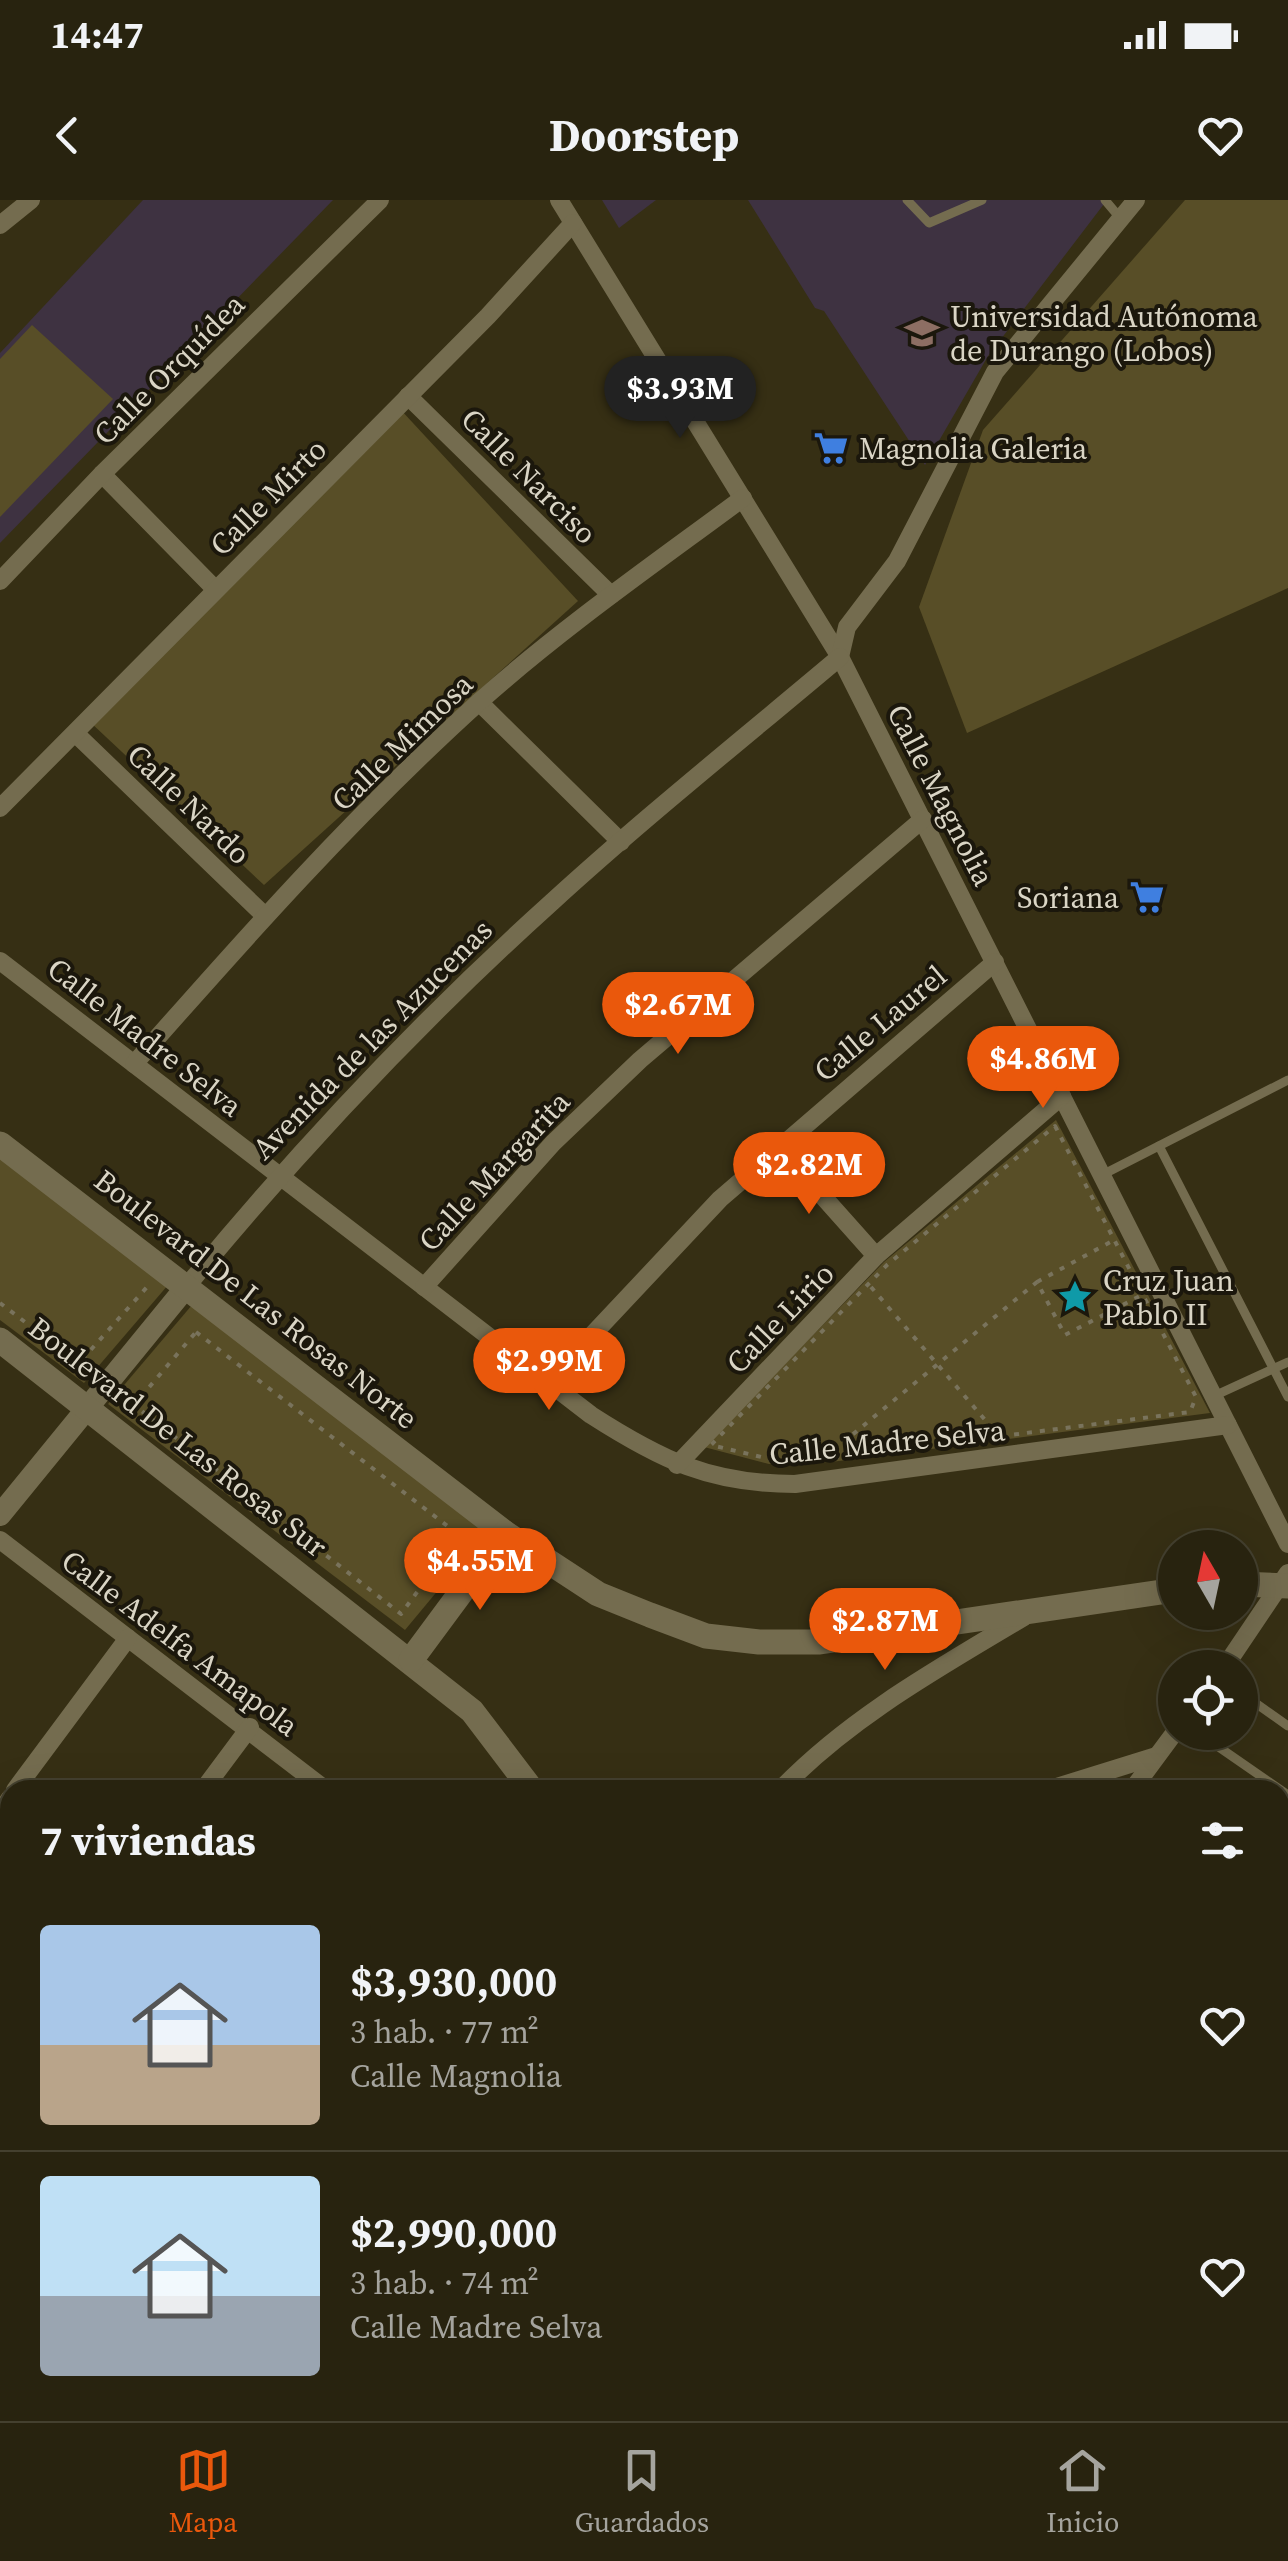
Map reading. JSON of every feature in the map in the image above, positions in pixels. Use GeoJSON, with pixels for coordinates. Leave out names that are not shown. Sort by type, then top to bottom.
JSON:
{"type":"FeatureCollection","features":[{"type":"Feature","properties":{"kind":"main road","name":"Boulevard De Las Rosas Norte"},"geometry":{"type":"LineString","coordinates":[[0,1144],[505,1533],[598,1594],[706,1636],[759,1642],[820,1642],[1158,1593]]}},
{"type":"Feature","properties":{"kind":"main road","name":"Boulevard De Las Rosas Sur"},"geometry":{"type":"LineString","coordinates":[[0,1340],[472,1711],[524,1780]]}},
{"type":"Feature","properties":{"kind":"main road"},"geometry":{"type":"LineString","coordinates":[[411,1660],[505,1533]]}},
{"type":"Feature","properties":{"kind":"main road"},"geometry":{"type":"LineString","coordinates":[[1258,1583],[1286,1581]]}},
{"type":"Feature","properties":{"kind":"street"},"geometry":{"type":"LineString","coordinates":[[0,226],[31,200]]}},
{"type":"Feature","properties":{"kind":"street","name":"Calle Orquídea"},"geometry":{"type":"LineString","coordinates":[[0,581],[102,474],[380,200]]}},
{"type":"Feature","properties":{"kind":"street","name":"Calle Magnolia"},"geometry":{"type":"LineString","coordinates":[[559,200],[840,657],[1288,1544]]}},
{"type":"Feature","properties":{"kind":"street"},"geometry":{"type":"LineString","coordinates":[[840,657],[848,627],[897,561],[988,382],[1136,200]]}},
{"type":"Feature","properties":{"kind":"street","name":"Calle Mirto"},"geometry":{"type":"LineString","coordinates":[[0,808],[408,396],[573,223]]}},
{"type":"Feature","properties":{"kind":"street","name":"Calle Narciso"},"geometry":{"type":"LineString","coordinates":[[408,396],[610,596]]}},
{"type":"Feature","properties":{"kind":"street"},"geometry":{"type":"LineString","coordinates":[[102,474],[215,588]]}},
{"type":"Feature","properties":{"kind":"street","name":"Calle Mimosa"},"geometry":{"type":"LineString","coordinates":[[134,1064],[264,915],[479,702],[610,596],[742,498]]}},
{"type":"Feature","properties":{"kind":"street","name":"Avenida de las Azucenas"},"geometry":{"type":"LineString","coordinates":[[0,1515],[278,1175],[486,963],[621,842],[840,657]]}},
{"type":"Feature","properties":{"kind":"street"},"geometry":{"type":"LineString","coordinates":[[479,702],[621,842]]}},
{"type":"Feature","properties":{"kind":"street","name":"Calle Nardo"},"geometry":{"type":"LineString","coordinates":[[76,734],[264,915]]}},
{"type":"Feature","properties":{"kind":"street","name":"Calle Margarita"},"geometry":{"type":"LineString","coordinates":[[424,1286],[553,1143],[640,1060],[923,819]]}},
{"type":"Feature","properties":{"kind":"street","name":"Calle Madre Selva"},"geometry":{"type":"LineString","coordinates":[[0,961],[548,1382],[603,1422],[678,1465],[752,1484],[795,1484],[1228,1424]]}},
{"type":"Feature","properties":{"kind":"street","name":"Calle Laurel"},"geometry":{"type":"LineString","coordinates":[[548,1382],[639,1280],[778,1146],[995,962]]}},
{"type":"Feature","properties":{"kind":"street","name":"Calle Lirio"},"geometry":{"type":"LineString","coordinates":[[678,1465],[876,1256],[1062,1096]]}},
{"type":"Feature","properties":{"kind":"street"},"geometry":{"type":"LineString","coordinates":[[778,1146],[876,1256]]}},
{"type":"Feature","properties":{"kind":"street","name":"Calle Adelfa Amapola"},"geometry":{"type":"LineString","coordinates":[[0,1540],[314,1780]]}},
{"type":"Feature","properties":{"kind":"street"},"geometry":{"type":"LineString","coordinates":[[1237,1650],[1286,1581]]}},
{"type":"Feature","properties":{"kind":"street"},"geometry":{"type":"LineString","coordinates":[[791,1780],[844,1732],[912,1684],[1034,1612]]}},
{"type":"Feature","properties":{"kind":"street"},"geometry":{"type":"LineString","coordinates":[[23,1780],[128,1638]]}},
{"type":"Feature","properties":{"kind":"street"},"geometry":{"type":"LineString","coordinates":[[211,1780],[250,1728]]}},
{"type":"Feature","properties":{"kind":"street"},"geometry":{"type":"LineString","coordinates":[[1139,1780],[1161,1750]]}},
{"type":"Feature","properties":{"kind":"street"},"geometry":{"type":"LineString","coordinates":[[1079,1780],[1156,1756]]}},
{"type":"Feature","properties":{"kind":"lane"},"geometry":{"type":"LineString","coordinates":[[907,200],[930,223],[982,200]]}},
{"type":"Feature","properties":{"kind":"lane"},"geometry":{"type":"LineString","coordinates":[[1106,200],[1121,219]]}},
{"type":"Feature","properties":{"kind":"lane"},"geometry":{"type":"LineString","coordinates":[[1102,1175],[1288,1080]]}},
{"type":"Feature","properties":{"kind":"lane"},"geometry":{"type":"LineString","coordinates":[[1159,1146],[1288,1397]]}},
{"type":"Feature","properties":{"kind":"lane"},"geometry":{"type":"LineString","coordinates":[[1214,1396],[1288,1362]]}},
{"type":"Feature","properties":{"kind":"lane"},"geometry":{"type":"LineString","coordinates":[[1258,1705],[1288,1726]]}},
{"type":"Feature","properties":{"kind":"lane"},"geometry":{"type":"LineString","coordinates":[[1223,1750],[1267,1780]]}},
{"type":"Feature","properties":{"kind":"path"},"geometry":{"type":"LineString","coordinates":[[1055,1126],[1114,1240],[1196,1397],[1190,1412],[822,1460],[770,1460],[712,1445],[868,1284],[1055,1126]]}},
{"type":"Feature","properties":{"kind":"path"},"geometry":{"type":"LineString","coordinates":[[822,1460],[935,1362],[1037,1282],[1114,1240]]}},
{"type":"Feature","properties":{"kind":"path"},"geometry":{"type":"LineString","coordinates":[[1037,1282],[1066,1335],[1142,1295]]}},
{"type":"Feature","properties":{"kind":"path"},"geometry":{"type":"LineString","coordinates":[[868,1284],[998,1435]]}},
{"type":"Feature","properties":{"kind":"path"},"geometry":{"type":"LineString","coordinates":[[0,1303],[78,1362],[149,1285]]}},
{"type":"Feature","properties":{"kind":"path"},"geometry":{"type":"LineString","coordinates":[[196,1332],[459,1536],[400,1614],[134,1405],[196,1332]]}},
{"type":"Feature","properties":{"kind":"shaded area"},"geometry":{"type":"Polygon","coordinates":[[[143,200],[333,200],[0,543],[0,353],[143,200]]]}},
{"type":"Feature","properties":{"kind":"shaded area"},"geometry":{"type":"Polygon","coordinates":[[[602,200],[656,200],[619,228],[602,200]]]}},
{"type":"Feature","properties":{"kind":"shaded area","name":"Universidad Autónoma de Durango (Lobos)"},"geometry":{"type":"Polygon","coordinates":[[[748,200],[1107,200],[988,356],[925,465],[824,311],[815,308],[748,200]]]}},
{"type":"Feature","properties":{"kind":"shaded area"},"geometry":{"type":"Polygon","coordinates":[[[1185,200],[1288,200],[1288,588],[967,733],[919,607],[983,430],[1185,200]]]}},
{"type":"Feature","properties":{"kind":"shaded area"},"geometry":{"type":"Polygon","coordinates":[[[32,325],[113,399],[0,517],[0,359],[32,325]]]}},
{"type":"Feature","properties":{"kind":"shaded area"},"geometry":{"type":"Polygon","coordinates":[[[400,409],[578,601],[264,885],[90,722],[400,409]]]}},
{"type":"Feature","properties":{"kind":"shaded area"},"geometry":{"type":"Polygon","coordinates":[[[1056,1120],[1210,1413],[831,1462],[769,1464],[704,1447],[884,1262],[1056,1120]]]}},
{"type":"Feature","properties":{"kind":"shaded area"},"geometry":{"type":"Polygon","coordinates":[[[0,1157],[168,1285],[84,1383],[0,1320],[0,1157]]]}},
{"type":"Feature","properties":{"kind":"shaded area"},"geometry":{"type":"Polygon","coordinates":[[[192,1305],[489,1529],[405,1630],[108,1404],[192,1305]]]}},
{"type":"Feature","properties":{"kind":"place","name":"Universidad Autónoma de Durango (Lobos)"},"geometry":{"type":"Point","coordinates":[922,333]}},
{"type":"Feature","properties":{"kind":"place","name":"Magnolia Galeria"},"geometry":{"type":"Point","coordinates":[831,448]}},
{"type":"Feature","properties":{"kind":"place","name":"Soriana"},"geometry":{"type":"Point","coordinates":[1147,897]}},
{"type":"Feature","properties":{"kind":"place","name":"Cruz Juan Pablo II"},"geometry":{"type":"Point","coordinates":[1075,1297]}}]}
